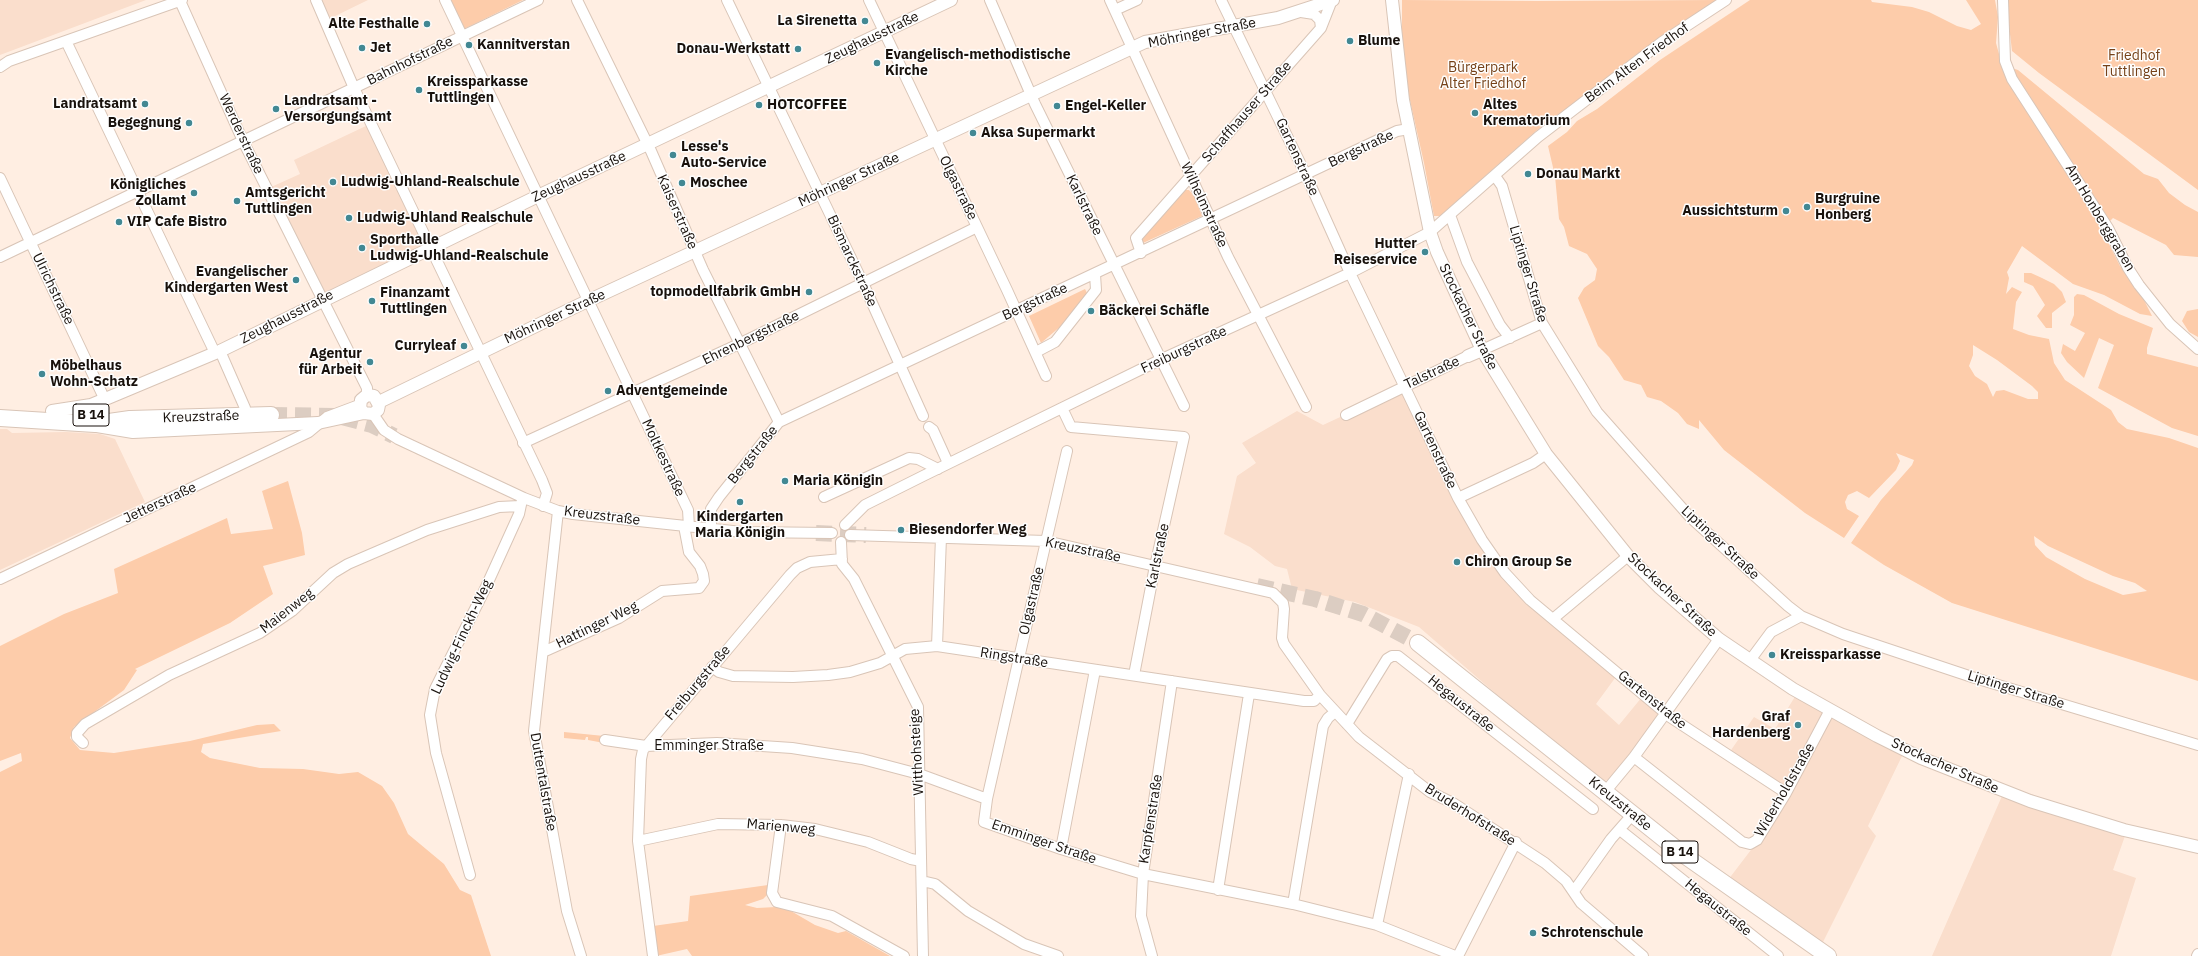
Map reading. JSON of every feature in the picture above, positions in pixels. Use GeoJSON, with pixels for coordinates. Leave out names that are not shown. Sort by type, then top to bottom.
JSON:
{"type":"FeatureCollection","features":[{"type":"Feature","properties":{"kind":"main road","name":"Kreuzstraße"},"geometry":{"type":"LineString","coordinates":[[0,407],[130,419]]}},
{"type":"Feature","properties":{"kind":"main road","name":"Kreuzstraße"},"geometry":{"type":"LineString","coordinates":[[0,418],[95,424],[130,419],[271,415]]}},
{"type":"Feature","properties":{"kind":"main road","name":"Kreuzstraße"},"geometry":{"type":"LineString","coordinates":[[1418,643],[1632,815],[1729,888],[1828,956]]}},
{"type":"Feature","properties":{"kind":"street"},"geometry":{"type":"LineString","coordinates":[[0,67],[9,61],[181,0]]}},
{"type":"Feature","properties":{"kind":"street","name":"Werderstraße"},"geometry":{"type":"LineString","coordinates":[[181,0],[243,141],[367,388],[367,395]]}},
{"type":"Feature","properties":{"kind":"street"},"geometry":{"type":"LineString","coordinates":[[316,0],[354,88],[432,248],[545,488],[546,493],[543,506]]}},
{"type":"Feature","properties":{"kind":"street","name":"Moltkestraße"},"geometry":{"type":"LineString","coordinates":[[445,0],[688,510],[686,527]]}},
{"type":"Feature","properties":{"kind":"street","name":"Bahnhofstraße"},"geometry":{"type":"LineString","coordinates":[[0,257],[137,190],[538,0]]}},
{"type":"Feature","properties":{"kind":"street","name":"Kaiserstraße"},"geometry":{"type":"LineString","coordinates":[[577,0],[647,145],[695,252],[739,344],[779,422]]}},
{"type":"Feature","properties":{"kind":"street","name":"Bismarckstraße"},"geometry":{"type":"LineString","coordinates":[[727,0],[863,283],[923,416]]}},
{"type":"Feature","properties":{"kind":"street","name":"Olgastraße"},"geometry":{"type":"LineString","coordinates":[[869,0],[934,140],[1017,311],[1046,376]]}},
{"type":"Feature","properties":{"kind":"street","name":"Zeughausstraße"},"geometry":{"type":"LineString","coordinates":[[52,411],[77,409],[105,400],[218,352],[322,299],[951,0]]}},
{"type":"Feature","properties":{"kind":"street","name":"Karlstraße"},"geometry":{"type":"LineString","coordinates":[[990,0],[1031,95],[1113,266],[1162,359],[1184,406]]}},
{"type":"Feature","properties":{"kind":"street","name":"Wilhelmstraße"},"geometry":{"type":"LineString","coordinates":[[1110,0],[1191,177],[1258,315],[1306,407]]}},
{"type":"Feature","properties":{"kind":"street"},"geometry":{"type":"LineString","coordinates":[[1115,10],[1137,0]]}},
{"type":"Feature","properties":{"kind":"street","name":"Gartenstraße"},"geometry":{"type":"LineString","coordinates":[[1221,0],[1266,90],[1350,273],[1458,498],[1482,540],[1505,573],[1530,600],[1554,618],[1665,713],[1786,793]]}},
{"type":"Feature","properties":{"kind":"street","name":"Möhringer Straße"},"geometry":{"type":"LineString","coordinates":[[379,402],[588,301],[1145,42],[1234,28],[1301,12],[1315,3],[1333,0]]}},
{"type":"Feature","properties":{"kind":"street","name":"Schaffhauser Straße"},"geometry":{"type":"LineString","coordinates":[[1141,253],[1136,238],[1321,28],[1333,0]]}},
{"type":"Feature","properties":{"kind":"street"},"geometry":{"type":"LineString","coordinates":[[1381,0],[1393,14]]}},
{"type":"Feature","properties":{"kind":"street","name":"Stockacher Straße"},"geometry":{"type":"LineString","coordinates":[[1392,0],[1399,79],[1430,232],[1437,252],[1482,350],[1546,454],[1628,556],[1660,588],[1719,639],[1793,688],[1830,710],[1922,758],[2012,795],[2124,830],[2198,847]]}},
{"type":"Feature","properties":{"kind":"street","name":"Beim Alten Friedhof"},"geometry":{"type":"LineString","coordinates":[[1495,176],[1538,137],[1656,46],[1726,0]]}},
{"type":"Feature","properties":{"kind":"street","name":"Am Honberggraben"},"geometry":{"type":"LineString","coordinates":[[2003,0],[2005,62],[2012,79],[2108,228],[2128,268],[2139,284],[2170,324],[2198,349]]}},
{"type":"Feature","properties":{"kind":"street"},"geometry":{"type":"LineString","coordinates":[[1301,12],[1314,14],[1320,20],[1321,28]]}},
{"type":"Feature","properties":{"kind":"street"},"geometry":{"type":"LineString","coordinates":[[66,41],[137,190],[245,408]]}},
{"type":"Feature","properties":{"kind":"street","name":"Bergstraße"},"geometry":{"type":"LineString","coordinates":[[710,529],[711,509],[779,422],[1212,220],[1397,131],[1409,129]]}},
{"type":"Feature","properties":{"kind":"street"},"geometry":{"type":"LineString","coordinates":[[1430,232],[1495,176]]}},
{"type":"Feature","properties":{"kind":"street","name":"Liptinger Straße"},"geometry":{"type":"LineString","coordinates":[[1495,176],[1502,186],[1542,323],[1597,412],[1678,504],[1801,616],[1843,634],[1967,676],[2198,745]]}},
{"type":"Feature","properties":{"kind":"street","name":"Ulrichstraße"},"geometry":{"type":"LineString","coordinates":[[0,178],[105,400]]}},
{"type":"Feature","properties":{"kind":"street","name":"Stockacher Straße"},"geometry":{"type":"LineString","coordinates":[[1450,214],[1467,262],[1500,325],[1510,338]]}},
{"type":"Feature","properties":{"kind":"street","name":"Ehrenbergstraße"},"geometry":{"type":"LineString","coordinates":[[523,443],[633,394],[739,344],[977,227]]}},
{"type":"Feature","properties":{"kind":"street","name":"Freiburgstraße"},"geometry":{"type":"LineString","coordinates":[[845,525],[865,505],[948,463],[1162,359],[1350,273],[1430,232]]}},
{"type":"Feature","properties":{"kind":"street"},"geometry":{"type":"LineString","coordinates":[[1036,352],[1055,342],[1096,290],[1095,274]]}},
{"type":"Feature","properties":{"kind":"street","name":"Talstraße"},"geometry":{"type":"LineString","coordinates":[[1346,415],[1468,356],[1542,323]]}},
{"type":"Feature","properties":{"kind":"street"},"geometry":{"type":"LineString","coordinates":[[95,424],[98,426],[133,432],[318,423],[379,408],[379,402],[374,396],[367,395],[361,400],[366,411]]}},
{"type":"Feature","properties":{"kind":"street","name":"Karlstraße"},"geometry":{"type":"LineString","coordinates":[[1062,408],[1071,427],[1184,437],[1155,566],[1134,675]]}},
{"type":"Feature","properties":{"kind":"street","name":"Kreuzstraße"},"geometry":{"type":"LineString","coordinates":[[366,411],[384,430],[398,439],[522,502],[543,506],[558,511],[686,527],[742,532],[832,534]]}},
{"type":"Feature","properties":{"kind":"street","name":"Jetterstraße"},"geometry":{"type":"LineString","coordinates":[[0,579],[309,432],[318,423]]}},
{"type":"Feature","properties":{"kind":"street"},"geometry":{"type":"LineString","coordinates":[[928,427],[933,430],[948,463]]}},
{"type":"Feature","properties":{"kind":"street","name":"Olgastraße"},"geometry":{"type":"LineString","coordinates":[[987,799],[1067,450]]}},
{"type":"Feature","properties":{"kind":"street"},"geometry":{"type":"LineString","coordinates":[[1458,498],[1533,463],[1546,454]]}},
{"type":"Feature","properties":{"kind":"street"},"geometry":{"type":"LineString","coordinates":[[824,497],[909,458],[918,459],[938,469]]}},
{"type":"Feature","properties":{"kind":"street","name":"Maienweg"},"geometry":{"type":"LineString","coordinates":[[83,743],[76,737],[76,733],[84,724],[168,675],[260,633],[292,611],[333,574],[348,564],[427,530],[499,507],[522,502]]}},
{"type":"Feature","properties":{"kind":"street","name":"Ludwig-Finckh-Weg"},"geometry":{"type":"LineString","coordinates":[[470,875],[436,754],[430,715],[435,689],[485,589],[519,514],[522,502]]}},
{"type":"Feature","properties":{"kind":"street","name":"Duttentalstraße"},"geometry":{"type":"LineString","coordinates":[[558,511],[543,652],[534,718],[534,734],[567,911],[581,956]]}},
{"type":"Feature","properties":{"kind":"street"},"geometry":{"type":"LineString","coordinates":[[845,525],[850,530],[850,535],[846,541],[841,542],[834,538],[832,534],[836,526],[845,525]]}},
{"type":"Feature","properties":{"kind":"street","name":"Hattinger Weg"},"geometry":{"type":"LineString","coordinates":[[543,652],[619,618],[662,591],[699,588],[704,581],[703,574],[700,566],[689,552],[686,527]]}},
{"type":"Feature","properties":{"kind":"street","name":"Kreuzstraße"},"geometry":{"type":"LineString","coordinates":[[850,535],[1046,541],[1266,591],[1277,596],[1283,603]]}},
{"type":"Feature","properties":{"kind":"street"},"geometry":{"type":"LineString","coordinates":[[937,646],[941,537]]}},
{"type":"Feature","properties":{"kind":"street","name":"Witthohsteige"},"geometry":{"type":"LineString","coordinates":[[841,542],[842,559],[845,569],[854,579],[918,708],[923,956]]}},
{"type":"Feature","properties":{"kind":"street"},"geometry":{"type":"LineString","coordinates":[[1554,618],[1628,556]]}},
{"type":"Feature","properties":{"kind":"street","name":"Freiburgstraße"},"geometry":{"type":"LineString","coordinates":[[653,956],[638,841],[641,759],[646,746],[797,568],[810,562],[842,559]]}},
{"type":"Feature","properties":{"kind":"street","name":"Bruderhofstraße"},"geometry":{"type":"LineString","coordinates":[[1283,603],[1282,638],[1284,644],[1320,695],[1359,738],[1409,774],[1430,792],[1453,803],[1516,842],[1566,881],[1581,903],[1643,956]]}},
{"type":"Feature","properties":{"kind":"street"},"geometry":{"type":"LineString","coordinates":[[1750,659],[1771,632],[1801,616]]}},
{"type":"Feature","properties":{"kind":"street"},"geometry":{"type":"LineString","coordinates":[[1605,792],[1634,757],[1719,639]]}},
{"type":"Feature","properties":{"kind":"street","name":"Ringstraße"},"geometry":{"type":"LineString","coordinates":[[712,667],[719,672],[732,676],[793,677],[850,672],[880,663],[905,649],[937,646],[1134,675],[1249,694],[1304,701],[1314,701],[1320,695]]}},
{"type":"Feature","properties":{"kind":"street","name":"Hegaustraße"},"geometry":{"type":"LineString","coordinates":[[1346,724],[1387,659],[1392,656],[1398,656],[1593,809]]}},
{"type":"Feature","properties":{"kind":"street"},"geometry":{"type":"LineString","coordinates":[[1061,849],[1095,670]]}},
{"type":"Feature","properties":{"kind":"street","name":"Karpfenstraße"},"geometry":{"type":"LineString","coordinates":[[1152,956],[1141,916],[1143,874],[1172,682]]}},
{"type":"Feature","properties":{"kind":"street"},"geometry":{"type":"LineString","coordinates":[[1218,890],[1249,694]]}},
{"type":"Feature","properties":{"kind":"street","name":"Widerholdstraße"},"geometry":{"type":"LineString","coordinates":[[1634,757],[1746,844],[1757,840],[1786,793],[1830,710]]}},
{"type":"Feature","properties":{"kind":"street"},"geometry":{"type":"LineString","coordinates":[[1293,904],[1323,726],[1328,718],[1335,712]]}},
{"type":"Feature","properties":{"kind":"street","name":"Emminger Straße"},"geometry":{"type":"LineString","coordinates":[[605,740],[646,746],[717,743],[792,748],[862,759],[919,774],[987,799],[984,822],[1061,849],[1143,874],[1293,904],[1377,925],[1457,956]]}},
{"type":"Feature","properties":{"kind":"street"},"geometry":{"type":"LineString","coordinates":[[1377,925],[1409,774]]}},
{"type":"Feature","properties":{"kind":"street"},"geometry":{"type":"LineString","coordinates":[[1574,891],[1632,815]]}},
{"type":"Feature","properties":{"kind":"street","name":"Marienweg"},"geometry":{"type":"LineString","coordinates":[[638,841],[718,824],[781,825],[815,829],[868,842],[910,860],[921,861]]}},
{"type":"Feature","properties":{"kind":"street"},"geometry":{"type":"LineString","coordinates":[[781,825],[772,893],[778,902],[832,916],[904,956]]}},
{"type":"Feature","properties":{"kind":"street","name":"Hegaustraße"},"geometry":{"type":"LineString","coordinates":[[1620,830],[1778,956]]}},
{"type":"Feature","properties":{"kind":"street"},"geometry":{"type":"LineString","coordinates":[[1457,956],[1516,842]]}},
{"type":"Feature","properties":{"kind":"street"},"geometry":{"type":"LineString","coordinates":[[922,881],[935,884],[968,911],[1024,944],[1058,956]]}},
{"type":"Feature","properties":{"kind":"shaded area"},"geometry":{"type":"Polygon","coordinates":[[[0,0],[146,0],[0,55],[0,0]]]}},
{"type":"Feature","properties":{"kind":"shaded area"},"geometry":{"type":"Polygon","coordinates":[[[321,0],[368,0],[329,19],[321,0]]]}},
{"type":"Feature","properties":{"kind":"shaded area","name":"Ludwig-Uhland Realschule"},"geometry":{"type":"Polygon","coordinates":[[[368,125],[427,247],[325,296],[269,188],[300,174],[294,160],[368,125]]]}},
{"type":"Feature","properties":{"kind":"shaded area"},"geometry":{"type":"Polygon","coordinates":[[[1405,387],[1504,575],[1618,674],[1596,704],[1619,725],[1642,697],[1656,710],[1658,717],[1615,777],[1605,781],[1593,778],[1419,627],[1355,602],[1292,589],[1287,569],[1275,566],[1250,547],[1224,534],[1237,476],[1256,463],[1242,443],[1297,411],[1323,425],[1405,387]]]}},
{"type":"Feature","properties":{"kind":"shaded area"},"geometry":{"type":"Polygon","coordinates":[[[0,429],[7,429],[12,433],[66,432],[100,434],[115,439],[145,502],[0,570],[0,429]]]}},
{"type":"Feature","properties":{"kind":"shaded area"},"geometry":{"type":"Polygon","coordinates":[[[1796,695],[1904,752],[1868,826],[1876,836],[1821,946],[1728,880],[1757,842],[1787,794],[1729,753],[1754,717],[1775,729],[1796,695]]]}},
{"type":"Feature","properties":{"kind":"shaded area"},"geometry":{"type":"Polygon","coordinates":[[[2002,796],[2126,833],[2113,870],[2136,878],[2111,956],[1932,956],[2002,796]]]}},
{"type":"Feature","properties":{"kind":"green space"},"geometry":{"type":"Polygon","coordinates":[[[450,0],[523,0],[464,29],[450,0]]]}},
{"type":"Feature","properties":{"kind":"green space","name":"Bürgerpark Alter Friedhof"},"geometry":{"type":"Polygon","coordinates":[[[1402,0],[1718,0],[1669,32],[1536,131],[1440,216],[1434,216],[1407,87],[1402,48],[1402,0]]]}},
{"type":"Feature","properties":{"kind":"green space"},"geometry":{"type":"Polygon","coordinates":[[[1750,0],[1871,0],[1872,2],[1912,7],[1929,12],[1957,26],[1971,30],[1981,24],[1966,0],[1995,0],[1998,17],[1996,43],[2002,65],[2018,70],[2144,174],[2158,179],[2169,193],[2185,205],[2198,212],[2198,257],[2174,255],[2166,245],[2113,218],[2103,228],[2107,240],[2120,266],[2141,294],[2152,316],[2140,314],[2104,295],[2073,284],[2022,246],[2007,272],[2009,278],[2006,294],[2012,287],[2022,292],[2016,302],[2013,329],[2029,335],[2049,339],[2054,363],[2065,380],[2111,410],[2118,422],[2127,429],[2169,438],[2198,448],[2198,681],[1952,603],[1884,565],[1851,543],[1881,500],[1912,465],[1914,460],[1896,453],[1900,461],[1896,470],[1869,498],[1857,491],[1848,495],[1845,502],[1847,509],[1859,516],[1844,538],[1805,513],[1724,450],[1699,420],[1699,429],[1687,424],[1678,413],[1661,401],[1647,397],[1641,385],[1624,380],[1609,357],[1598,346],[1578,298],[1584,288],[1595,280],[1597,269],[1587,254],[1569,246],[1564,227],[1559,219],[1555,176],[1548,146],[1567,132],[1577,121],[1597,109],[1660,60],[1750,0]],[[1973,345],[1973,355],[1969,366],[1975,376],[1987,384],[1993,397],[1996,391],[2004,390],[2028,399],[2038,399],[2038,392],[2032,386],[1997,360],[1973,345]],[[2034,536],[2035,545],[2046,557],[2085,579],[2123,595],[2147,591],[2135,583],[2113,576],[2048,546],[2034,536]]]}},
{"type":"Feature","properties":{"kind":"green space","name":"Friedhof Tuttlingen"},"geometry":{"type":"Polygon","coordinates":[[[2006,0],[2198,0],[2198,190],[2039,73],[2012,51],[2006,0]]]}},
{"type":"Feature","properties":{"kind":"green space"},"geometry":{"type":"Polygon","coordinates":[[[1184,190],[1189,190],[1194,196],[1202,216],[1143,243],[1141,240],[1184,190]]]}},
{"type":"Feature","properties":{"kind":"green space"},"geometry":{"type":"Polygon","coordinates":[[[2024,273],[2031,273],[2054,284],[2062,292],[2066,302],[2052,313],[2052,328],[2046,328],[2037,316],[2045,305],[2033,286],[2024,282],[2024,273]]]}},
{"type":"Feature","properties":{"kind":"green space"},"geometry":{"type":"Polygon","coordinates":[[[1085,289],[1087,293],[1061,326],[1041,343],[1029,316],[1085,289]]]}},
{"type":"Feature","properties":{"kind":"green space"},"geometry":{"type":"Polygon","coordinates":[[[2077,294],[2084,295],[2119,314],[2153,328],[2147,348],[2147,354],[2198,367],[2198,436],[2172,428],[2098,388],[2114,345],[2099,338],[2084,378],[2067,362],[2061,353],[2063,344],[2075,351],[2085,333],[2070,325],[2074,315],[2074,297],[2077,294]]]}},
{"type":"Feature","properties":{"kind":"green space"},"geometry":{"type":"Polygon","coordinates":[[[2198,309],[2198,337],[2189,332],[2182,321],[2187,311],[2198,309]]]}},
{"type":"Feature","properties":{"kind":"green space"},"geometry":{"type":"Polygon","coordinates":[[[288,481],[302,533],[305,555],[263,566],[273,594],[230,623],[135,669],[137,670],[124,690],[74,727],[70,738],[80,750],[114,753],[190,741],[257,725],[274,724],[281,731],[203,744],[201,752],[210,758],[260,768],[303,769],[339,774],[358,772],[382,786],[394,803],[408,834],[444,864],[460,890],[471,895],[491,956],[0,956],[0,772],[22,761],[21,753],[0,761],[0,646],[64,614],[118,593],[114,569],[227,518],[231,534],[273,529],[262,491],[288,481]]]}},
{"type":"Feature","properties":{"kind":"green space"},"geometry":{"type":"Polygon","coordinates":[[[564,732],[604,736],[604,743],[588,740],[588,737],[586,737],[585,740],[564,738],[564,732]]]}},
{"type":"Feature","properties":{"kind":"green space"},"geometry":{"type":"Polygon","coordinates":[[[768,885],[769,893],[763,899],[745,905],[757,908],[776,907],[791,911],[815,925],[838,933],[846,931],[890,956],[692,956],[687,949],[656,956],[653,926],[688,921],[690,896],[768,885]]]}},
{"type":"Feature","properties":{"kind":"tunnel"},"geometry":{"type":"LineString","coordinates":[[271,415],[338,416],[372,425],[394,436]]}},
{"type":"Feature","properties":{"kind":"tunnel"},"geometry":{"type":"LineString","coordinates":[[816,533],[866,535]]}},
{"type":"Feature","properties":{"kind":"tunnel"},"geometry":{"type":"LineString","coordinates":[[1257,586],[1315,599],[1363,614],[1418,643]]}},
{"type":"Feature","properties":{"kind":"place","name":"La Sirenetta"},"geometry":{"type":"Point","coordinates":[865,21]}},
{"type":"Feature","properties":{"kind":"place","name":"Alte Festhalle"},"geometry":{"type":"Point","coordinates":[427,24]}},
{"type":"Feature","properties":{"kind":"place","name":"Blume"},"geometry":{"type":"Point","coordinates":[1350,41]}},
{"type":"Feature","properties":{"kind":"place","name":"Kannitverstan"},"geometry":{"type":"Point","coordinates":[469,45]}},
{"type":"Feature","properties":{"kind":"place","name":"Jet"},"geometry":{"type":"Point","coordinates":[362,48]}},
{"type":"Feature","properties":{"kind":"place","name":"Donau-Werkstatt"},"geometry":{"type":"Point","coordinates":[798,49]}},
{"type":"Feature","properties":{"kind":"place","name":"Evangelisch-methodistische Kirche"},"geometry":{"type":"Point","coordinates":[877,63]}},
{"type":"Feature","properties":{"kind":"place","name":"Kreissparkasse Tuttlingen"},"geometry":{"type":"Point","coordinates":[419,90]}},
{"type":"Feature","properties":{"kind":"place","name":"Landratsamt"},"geometry":{"type":"Point","coordinates":[145,104]}},
{"type":"Feature","properties":{"kind":"place","name":"HOTCOFFEE"},"geometry":{"type":"Point","coordinates":[759,105]}},
{"type":"Feature","properties":{"kind":"place","name":"Engel-Keller"},"geometry":{"type":"Point","coordinates":[1057,106]}},
{"type":"Feature","properties":{"kind":"place","name":"Landratsamt - Versorgungsamt"},"geometry":{"type":"Point","coordinates":[276,109]}},
{"type":"Feature","properties":{"kind":"place","name":"Altes Krematorium"},"geometry":{"type":"Point","coordinates":[1475,113]}},
{"type":"Feature","properties":{"kind":"place","name":"Begegnung"},"geometry":{"type":"Point","coordinates":[189,123]}},
{"type":"Feature","properties":{"kind":"place","name":"Aksa Supermarkt"},"geometry":{"type":"Point","coordinates":[973,133]}},
{"type":"Feature","properties":{"kind":"place","name":"Lesse's Auto-Service"},"geometry":{"type":"Point","coordinates":[673,155]}},
{"type":"Feature","properties":{"kind":"place","name":"Donau Markt"},"geometry":{"type":"Point","coordinates":[1528,174]}},
{"type":"Feature","properties":{"kind":"place","name":"Ludwig-Uhland-Realschule"},"geometry":{"type":"Point","coordinates":[333,182]}},
{"type":"Feature","properties":{"kind":"place","name":"Moschee"},"geometry":{"type":"Point","coordinates":[682,183]}},
{"type":"Feature","properties":{"kind":"place","name":"Königliches Zollamt"},"geometry":{"type":"Point","coordinates":[194,193]}},
{"type":"Feature","properties":{"kind":"place","name":"Amtsgericht Tuttlingen"},"geometry":{"type":"Point","coordinates":[237,201]}},
{"type":"Feature","properties":{"kind":"place","name":"Burgruine Honberg"},"geometry":{"type":"Point","coordinates":[1807,207]}},
{"type":"Feature","properties":{"kind":"place","name":"Aussichtsturm"},"geometry":{"type":"Point","coordinates":[1786,211]}},
{"type":"Feature","properties":{"kind":"place","name":"Ludwig-Uhland Realschule"},"geometry":{"type":"Point","coordinates":[349,218]}},
{"type":"Feature","properties":{"kind":"place","name":"VIP Cafe Bistro"},"geometry":{"type":"Point","coordinates":[119,222]}},
{"type":"Feature","properties":{"kind":"place","name":"Sporthalle Ludwig-Uhland-Realschule"},"geometry":{"type":"Point","coordinates":[362,248]}},
{"type":"Feature","properties":{"kind":"place","name":"Hutter Reiseservice"},"geometry":{"type":"Point","coordinates":[1425,252]}},
{"type":"Feature","properties":{"kind":"place","name":"Evangelischer Kindergarten West"},"geometry":{"type":"Point","coordinates":[296,280]}},
{"type":"Feature","properties":{"kind":"place","name":"topmodellfabrik GmbH"},"geometry":{"type":"Point","coordinates":[809,292]}},
{"type":"Feature","properties":{"kind":"place","name":"Finanzamt Tuttlingen"},"geometry":{"type":"Point","coordinates":[372,301]}},
{"type":"Feature","properties":{"kind":"place","name":"Bäckerei Schäfle"},"geometry":{"type":"Point","coordinates":[1091,311]}},
{"type":"Feature","properties":{"kind":"place","name":"Curryleaf"},"geometry":{"type":"Point","coordinates":[464,346]}},
{"type":"Feature","properties":{"kind":"place","name":"Agentur für Arbeit"},"geometry":{"type":"Point","coordinates":[370,362]}},
{"type":"Feature","properties":{"kind":"place","name":"Möbelhaus Wohn-Schatz"},"geometry":{"type":"Point","coordinates":[42,374]}},
{"type":"Feature","properties":{"kind":"place","name":"Adventgemeinde"},"geometry":{"type":"Point","coordinates":[608,391]}},
{"type":"Feature","properties":{"kind":"place","name":"Maria Königin"},"geometry":{"type":"Point","coordinates":[785,481]}},
{"type":"Feature","properties":{"kind":"place","name":"Kindergarten Maria Königin"},"geometry":{"type":"Point","coordinates":[740,502]}},
{"type":"Feature","properties":{"kind":"place","name":"Biesendorfer Weg"},"geometry":{"type":"Point","coordinates":[901,530]}},
{"type":"Feature","properties":{"kind":"place","name":"Chiron Group Se"},"geometry":{"type":"Point","coordinates":[1457,562]}},
{"type":"Feature","properties":{"kind":"place","name":"Kreissparkasse"},"geometry":{"type":"Point","coordinates":[1772,655]}},
{"type":"Feature","properties":{"kind":"place","name":"Graf Hardenberg"},"geometry":{"type":"Point","coordinates":[1798,725]}},
{"type":"Feature","properties":{"kind":"place","name":"Schrotenschule"},"geometry":{"type":"Point","coordinates":[1533,933]}}]}
